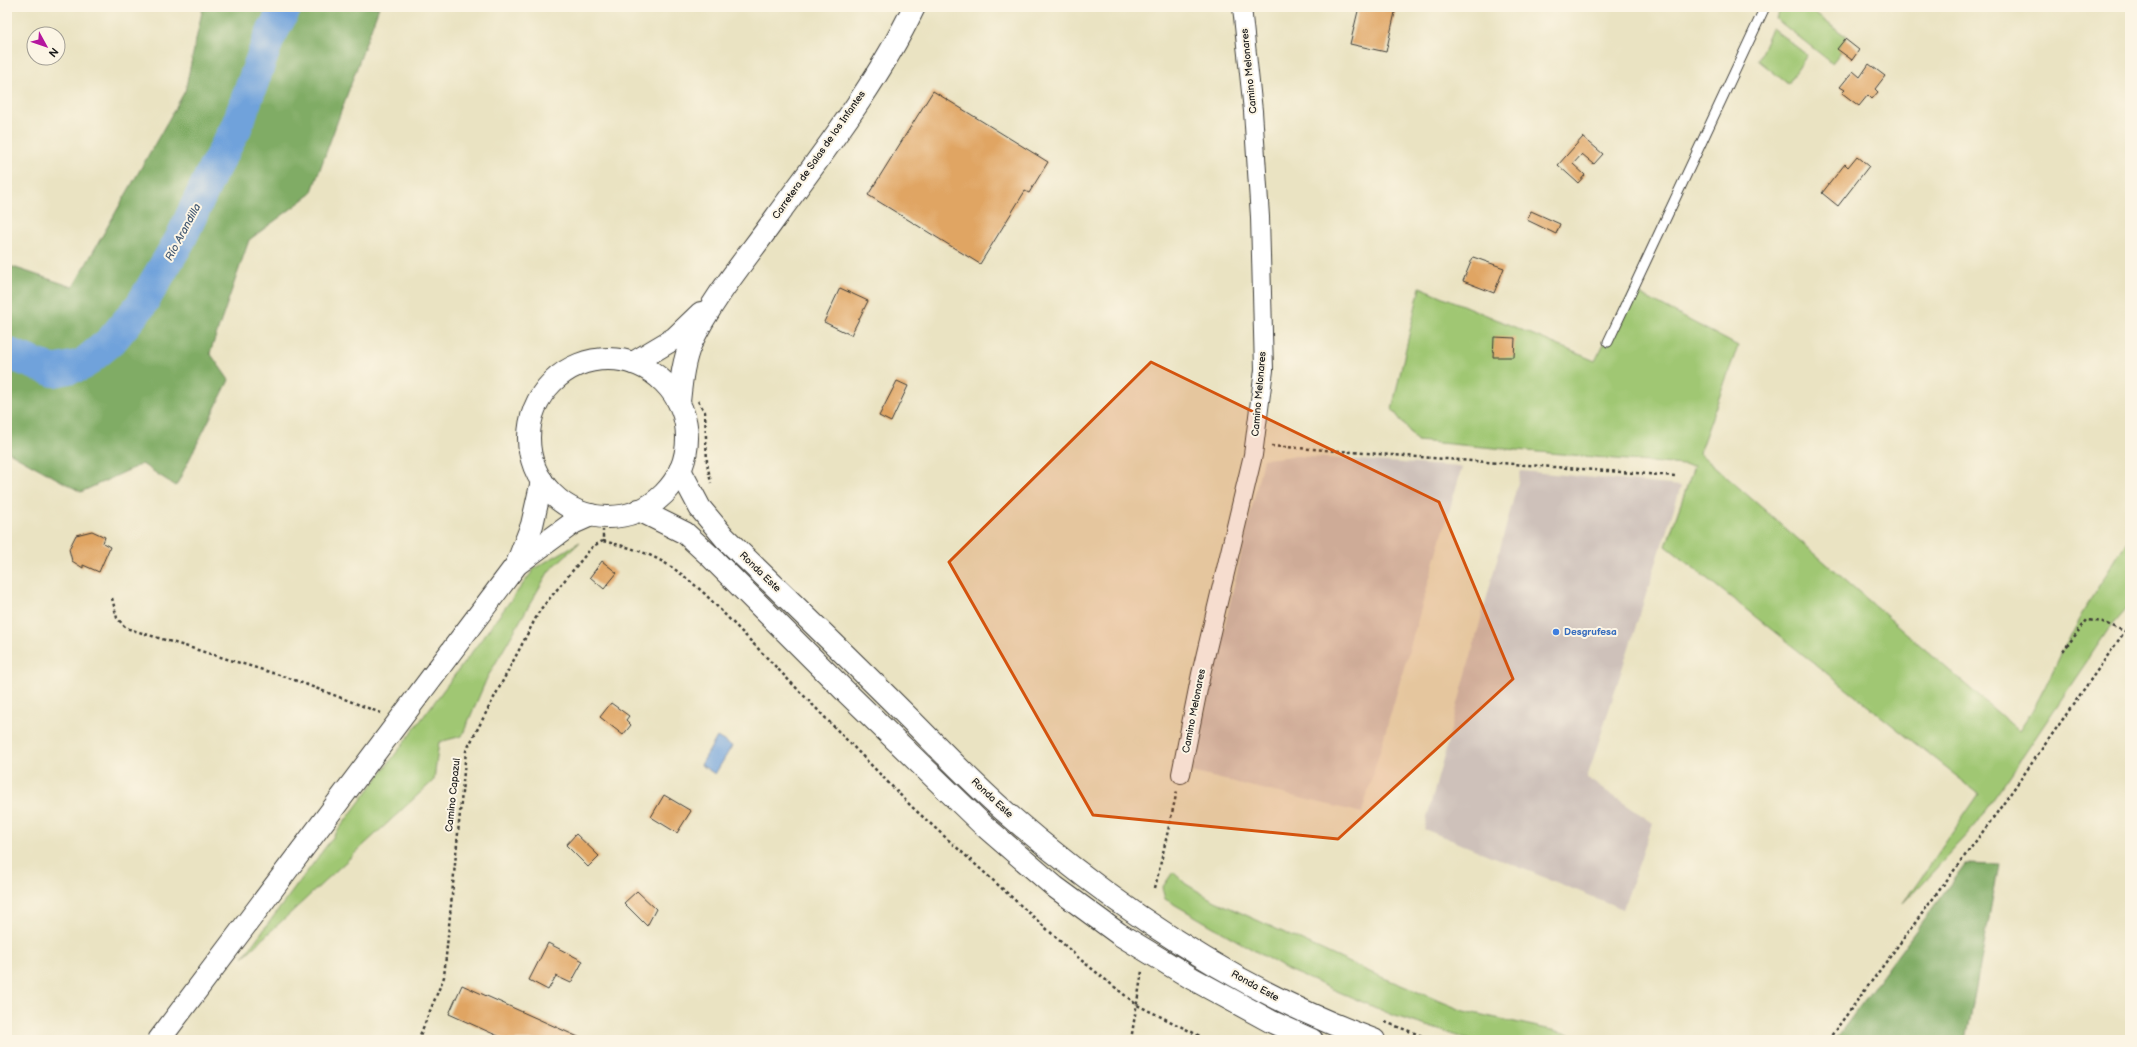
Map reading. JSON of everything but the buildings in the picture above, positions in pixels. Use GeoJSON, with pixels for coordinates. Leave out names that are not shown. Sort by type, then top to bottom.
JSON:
{"type":"FeatureCollection","features":[{"type":"Feature","properties":{"kind":"main road","name":"Carretera de Salas de los Infantes"},"geometry":{"type":"LineString","coordinates":[[680,396],[683,372],[691,344],[717,298],[839,131],[898,38],[914,7]]}},
{"type":"Feature","properties":{"kind":"main road","name":"Carretera de Salas de los Infantes"},"geometry":{"type":"LineString","coordinates":[[633,363],[674,338],[717,298]]}},
{"type":"Feature","properties":{"kind":"main road"},"geometry":{"type":"LineString","coordinates":[[517,564],[573,523],[597,516],[621,516],[639,510],[664,494],[680,470],[686,447],[686,424],[680,396],[660,378],[647,369],[633,363],[612,359],[590,361],[570,369],[553,382],[540,399],[531,426],[529,440],[532,462],[542,481],[555,497],[572,508],[597,516]]}},
{"type":"Feature","properties":{"kind":"main road","name":"Ronda Este"},"geometry":{"type":"LineString","coordinates":[[680,470],[700,508],[725,538],[1001,808],[1024,827],[1134,914],[1201,956],[1277,999],[1379,1031]]}},
{"type":"Feature","properties":{"kind":"main road"},"geometry":{"type":"LineString","coordinates":[[159,1040],[517,564],[532,525],[542,481]]}},
{"type":"Feature","properties":{"kind":"main road"},"geometry":{"type":"LineString","coordinates":[[639,510],[685,534],[711,557],[838,685],[982,824],[1055,887],[1119,934],[1193,979],[1270,1021],[1312,1040]]}},
{"type":"Feature","properties":{"kind":"street","name":"Camino Melonares"},"geometry":{"type":"LineString","coordinates":[[1181,774],[1201,674],[1254,445],[1264,370],[1264,321],[1260,217],[1253,111],[1242,7]]}},
{"type":"Feature","properties":{"kind":"lane"},"geometry":{"type":"LineString","coordinates":[[1608,342],[1765,7]]}},
{"type":"Feature","properties":{"kind":"path"},"geometry":{"type":"LineString","coordinates":[[680,396],[700,402],[705,412],[707,463],[713,490]]}},
{"type":"Feature","properties":{"kind":"path"},"geometry":{"type":"LineString","coordinates":[[1254,445],[1675,476]]}},
{"type":"Feature","properties":{"kind":"path"},"geometry":{"type":"LineString","coordinates":[[597,516],[603,541],[637,549],[661,559],[678,570],[705,594],[912,807],[1081,960],[1137,1005],[1208,1040]]}},
{"type":"Feature","properties":{"kind":"path","name":"Camino Capazul"},"geometry":{"type":"LineString","coordinates":[[418,1040],[444,977],[466,751],[540,610],[593,546],[603,541]]}},
{"type":"Feature","properties":{"kind":"path"},"geometry":{"type":"LineString","coordinates":[[112,598],[117,618],[126,628],[289,678],[400,720]]}},
{"type":"Feature","properties":{"kind":"path"},"geometry":{"type":"LineString","coordinates":[[2063,651],[2087,620],[2103,622],[2124,631]]}},
{"type":"Feature","properties":{"kind":"path"},"geometry":{"type":"LineString","coordinates":[[1828,1040],[1996,814],[2130,624]]}},
{"type":"Feature","properties":{"kind":"path"},"geometry":{"type":"LineString","coordinates":[[1155,888],[1181,774]]}},
{"type":"Feature","properties":{"kind":"path"},"geometry":{"type":"LineString","coordinates":[[1131,1040],[1142,971]]}},
{"type":"Feature","properties":{"kind":"path"},"geometry":{"type":"LineString","coordinates":[[1379,1031],[1433,1040]]}},
{"type":"Feature","properties":{"kind":"highlighted area"},"geometry":{"type":"Polygon","coordinates":[[[1151,362],[1439,502],[1513,679],[1338,839],[1093,815],[949,562],[1151,362]]]}},
{"type":"Feature","properties":{"kind":"shaded area"},"geometry":{"type":"Polygon","coordinates":[[[1297,456],[1462,467],[1362,813],[1191,772],[1263,459],[1297,456]]]}},
{"type":"Feature","properties":{"kind":"shaded area","name":"Desgrufesa"},"geometry":{"type":"Polygon","coordinates":[[[1521,471],[1681,486],[1587,778],[1653,823],[1623,909],[1424,829],[1521,471]]]}},
{"type":"Feature","properties":{"kind":"green space"},"geometry":{"type":"Polygon","coordinates":[[[203,7],[379,7],[311,194],[249,240],[210,353],[229,380],[176,486],[142,464],[81,492],[7,451],[7,265],[73,287],[185,91],[203,7]]]}},
{"type":"Feature","properties":{"kind":"green space"},"geometry":{"type":"Polygon","coordinates":[[[1782,7],[1806,7],[1847,37],[1837,49],[1841,52],[1832,63],[1776,19],[1782,7]]]}},
{"type":"Feature","properties":{"kind":"green space"},"geometry":{"type":"Polygon","coordinates":[[[1772,28],[1807,55],[1788,84],[1758,60],[1772,28]]]}},
{"type":"Feature","properties":{"kind":"green space"},"geometry":{"type":"Polygon","coordinates":[[[1420,287],[1595,361],[1632,290],[1738,346],[1699,453],[2019,731],[2039,699],[2081,615],[2130,536],[2130,603],[2112,624],[2009,777],[1969,833],[1903,904],[1979,794],[1666,546],[1694,466],[1417,441],[1392,409],[1420,287]]]}},
{"type":"Feature","properties":{"kind":"green space"},"geometry":{"type":"Polygon","coordinates":[[[580,542],[549,571],[487,678],[462,736],[439,742],[434,780],[243,957],[535,568],[580,542]]]}},
{"type":"Feature","properties":{"kind":"green space"},"geometry":{"type":"Polygon","coordinates":[[[1965,864],[1999,865],[1966,1040],[1835,1040],[1965,864]]]}},
{"type":"Feature","properties":{"kind":"green space"},"geometry":{"type":"Polygon","coordinates":[[[1173,872],[1186,884],[1211,899],[1372,973],[1464,1011],[1598,1040],[1470,1040],[1395,1016],[1288,970],[1165,899],[1162,888],[1173,872]]]}},
{"type":"Feature","properties":{"kind":"water"},"geometry":{"type":"Polygon","coordinates":[[[717,737],[732,746],[715,774],[701,765],[717,737]]]}},
{"type":"Feature","properties":{"kind":"waterway","name":"Río Arandilla"},"geometry":{"type":"LineString","coordinates":[[7,353],[54,371],[82,365],[111,341],[141,305],[180,240],[211,174],[236,128],[269,38],[286,7]]}},
{"type":"Feature","properties":{"kind":"place","name":"Desgrufesa"},"geometry":{"type":"Point","coordinates":[1556,632]}}]}
